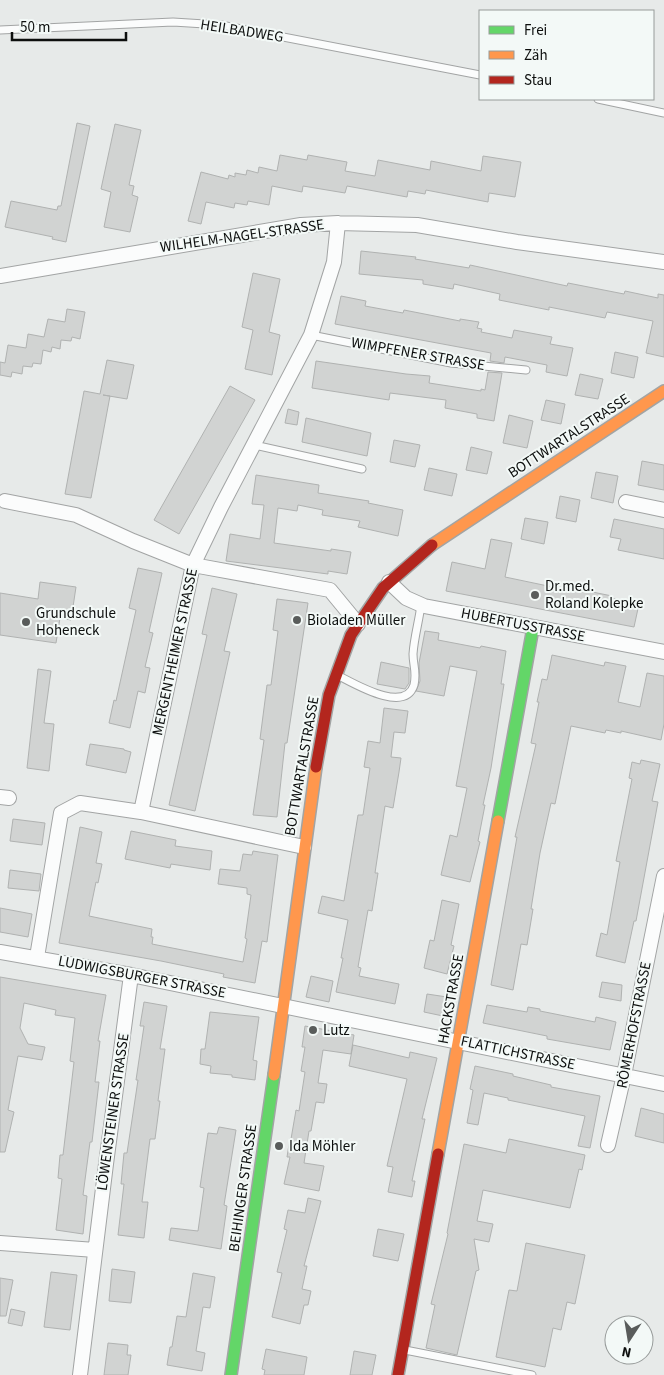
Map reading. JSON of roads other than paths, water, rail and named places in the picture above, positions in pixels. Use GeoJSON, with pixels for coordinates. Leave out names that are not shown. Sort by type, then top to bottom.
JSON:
{"type":"FeatureCollection","features":[{"type":"Feature","properties":{"kind":"main road","name":"BOTTWARTALSTRASSE"},"geometry":{"type":"LineString","coordinates":[[284,1006],[319,742],[329,695],[351,635],[389,582],[430,546],[664,392]]}},
{"type":"Feature","properties":{"kind":"main road","name":"HACKSTRASSE"},"geometry":{"type":"LineString","coordinates":[[398,1375],[533,628]]}},
{"type":"Feature","properties":{"kind":"main road","name":"BEIHINGER STRASSE"},"geometry":{"type":"LineString","coordinates":[[231,1375],[284,1006]]}},
{"type":"Feature","properties":{"kind":"street","name":"WILHELM-NAGEL-STRASSE"},"geometry":{"type":"LineString","coordinates":[[0,276],[292,227],[338,223],[418,225],[517,242],[664,262]]}},
{"type":"Feature","properties":{"kind":"street","name":"MERGENTHEIMER STRASSE"},"geometry":{"type":"LineString","coordinates":[[141,812],[193,565],[311,335],[334,262],[338,223]]}},
{"type":"Feature","properties":{"kind":"street"},"geometry":{"type":"LineString","coordinates":[[5,501],[76,515],[133,541],[193,565],[330,590],[358,624]]}},
{"type":"Feature","properties":{"kind":"street"},"geometry":{"type":"LineString","coordinates":[[626,502],[664,510]]}},
{"type":"Feature","properties":{"kind":"street","name":"HUBERTUSSTRASSE"},"geometry":{"type":"LineString","coordinates":[[389,582],[406,598],[421,605],[664,652]]}},
{"type":"Feature","properties":{"kind":"street"},"geometry":{"type":"LineString","coordinates":[[38,957],[61,813],[80,803],[141,812],[304,848]]}},
{"type":"Feature","properties":{"kind":"street","name":"RÖMERHOFSTRASSE"},"geometry":{"type":"LineString","coordinates":[[608,1145],[624,1076],[664,876]]}},
{"type":"Feature","properties":{"kind":"street","name":"LUDWIGSBURGER STRASSE"},"geometry":{"type":"LineString","coordinates":[[0,952],[38,957],[284,1006]]}},
{"type":"Feature","properties":{"kind":"street","name":"LÖWENSTEINER STRASSE"},"geometry":{"type":"LineString","coordinates":[[80,1375],[131,975]]}},
{"type":"Feature","properties":{"kind":"street","name":"FLATTICHSTRASSE"},"geometry":{"type":"LineString","coordinates":[[284,1006],[458,1040],[664,1084]]}},
{"type":"Feature","properties":{"kind":"street"},"geometry":{"type":"LineString","coordinates":[[0,1243],[95,1250]]}},
{"type":"Feature","properties":{"kind":"lane","name":"HEILBADWEG"},"geometry":{"type":"LineString","coordinates":[[0,30],[173,22],[221,25],[479,75]]}},
{"type":"Feature","properties":{"kind":"lane"},"geometry":{"type":"LineString","coordinates":[[603,100],[664,113]]}},
{"type":"Feature","properties":{"kind":"lane","name":"WIMPFENER STRASSE"},"geometry":{"type":"LineString","coordinates":[[311,335],[451,363],[526,370]]}},
{"type":"Feature","properties":{"kind":"lane"},"geometry":{"type":"LineString","coordinates":[[254,445],[362,469]]}},
{"type":"Feature","properties":{"kind":"lane"},"geometry":{"type":"LineString","coordinates":[[336,675],[375,693],[390,697],[405,696],[410,693],[416,669],[413,655],[421,605]]}},
{"type":"Feature","properties":{"kind":"lane"},"geometry":{"type":"LineString","coordinates":[[403,1349],[532,1375]]}},
{"type":"Feature","properties":{"kind":"place","name":"Dr.med. Roland Kolepke"},"geometry":{"type":"Point","coordinates":[535,595]}},
{"type":"Feature","properties":{"kind":"place","name":"Bioladen Müller"},"geometry":{"type":"Point","coordinates":[297,620]}},
{"type":"Feature","properties":{"kind":"place","name":"Grundschule Hoheneck"},"geometry":{"type":"Point","coordinates":[26,622]}},
{"type":"Feature","properties":{"kind":"place","name":"Lutz"},"geometry":{"type":"Point","coordinates":[313,1030]}},
{"type":"Feature","properties":{"kind":"place","name":"Ida Möhler"},"geometry":{"type":"Point","coordinates":[279,1146]}}]}
